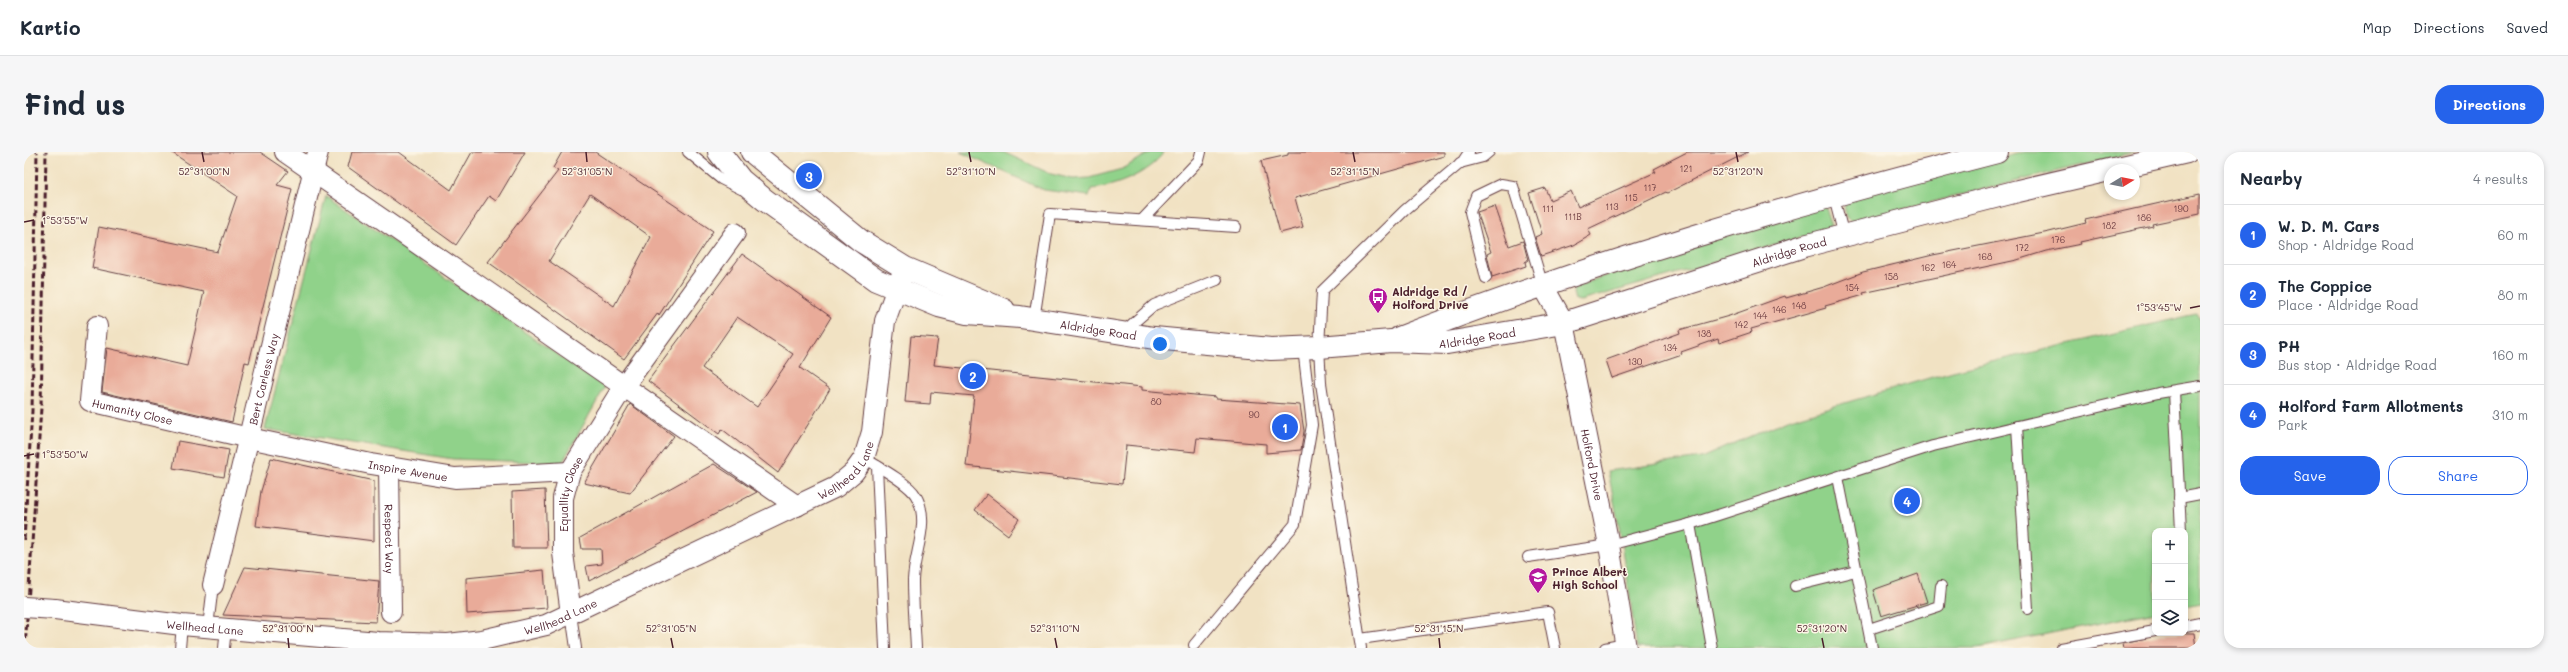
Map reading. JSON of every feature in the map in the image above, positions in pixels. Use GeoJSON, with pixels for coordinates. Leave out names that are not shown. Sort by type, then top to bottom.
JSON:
{"type":"FeatureCollection","features":[{"type":"Feature","properties":{"kind":"main road","name":"Aldridge Road"},"geometry":{"type":"LineString","coordinates":[[719,152],[741,180],[765,200],[876,280],[896,290],[954,310],[1027,318],[1121,334],[1222,346],[1311,348],[1391,341],[1447,343],[1564,323],[1804,246],[2018,191],[2187,152]]}},
{"type":"Feature","properties":{"kind":"main road","name":"Aldridge Road"},"geometry":{"type":"LineString","coordinates":[[752,152],[861,241],[905,268],[1027,318]]}},
{"type":"Feature","properties":{"kind":"main road","name":"Aldridge Road"},"geometry":{"type":"LineString","coordinates":[[1391,341],[1543,286],[1833,194],[1997,152]]}},
{"type":"Feature","properties":{"kind":"street"},"geometry":{"type":"LineString","coordinates":[[285,152],[798,506]]}},
{"type":"Feature","properties":{"kind":"street","name":"Bert Carless Way"},"geometry":{"type":"LineString","coordinates":[[213,585],[318,152]]}},
{"type":"Feature","properties":{"kind":"street","name":"Equallity Close"},"geometry":{"type":"LineString","coordinates":[[571,614],[563,553],[563,498],[570,472],[624,386],[735,233]]}},
{"type":"Feature","properties":{"kind":"street"},"geometry":{"type":"LineString","coordinates":[[896,290],[905,268]]}},
{"type":"Feature","properties":{"kind":"street","name":"Holford Drive"},"geometry":{"type":"LineString","coordinates":[[1543,286],[1564,323],[1608,545],[1626,646]]}},
{"type":"Feature","properties":{"kind":"street","name":"Wellhead Lane"},"geometry":{"type":"LineString","coordinates":[[24,607],[55,609],[182,626],[217,628],[378,645],[448,644],[482,640],[546,625],[836,487],[854,472],[871,462],[872,432],[885,321],[896,290]]}},
{"type":"Feature","properties":{"kind":"street","name":"Humanity Close"},"geometry":{"type":"LineString","coordinates":[[96,326],[90,401],[248,438]]}},
{"type":"Feature","properties":{"kind":"street","name":"Inspire Avenue"},"geometry":{"type":"LineString","coordinates":[[248,438],[389,467],[455,478],[570,472]]}},
{"type":"Feature","properties":{"kind":"street","name":"Respect Way"},"geometry":{"type":"LineString","coordinates":[[389,467],[391,612]]}},
{"type":"Feature","properties":{"kind":"lane"},"geometry":{"type":"LineString","coordinates":[[688,152],[721,179],[765,200]]}},
{"type":"Feature","properties":{"kind":"lane"},"geometry":{"type":"LineString","coordinates":[[1142,220],[1199,160],[1201,152]]}},
{"type":"Feature","properties":{"kind":"lane"},"geometry":{"type":"LineString","coordinates":[[1217,616],[1194,645],[1295,524],[1312,425],[1311,348],[1322,291],[1405,210],[1460,163],[1469,152]]}},
{"type":"Feature","properties":{"kind":"lane"},"geometry":{"type":"LineString","coordinates":[[1460,163],[1483,157],[1490,152]]}},
{"type":"Feature","properties":{"kind":"lane"},"geometry":{"type":"LineString","coordinates":[[1486,278],[1470,212],[1476,196],[1501,184],[1513,186],[1543,286]]}},
{"type":"Feature","properties":{"kind":"lane"},"geometry":{"type":"LineString","coordinates":[[1833,194],[1844,236]]}},
{"type":"Feature","properties":{"kind":"lane"},"geometry":{"type":"LineString","coordinates":[[1027,318],[1050,214],[1236,227]]}},
{"type":"Feature","properties":{"kind":"lane"},"geometry":{"type":"LineString","coordinates":[[1121,334],[1154,305],[1217,280]]}},
{"type":"Feature","properties":{"kind":"lane"},"geometry":{"type":"LineString","coordinates":[[1311,348],[1322,390],[1361,644],[1548,612],[1555,648]]}},
{"type":"Feature","properties":{"kind":"lane"},"geometry":{"type":"LineString","coordinates":[[1528,557],[1608,545],[1690,524],[1933,446],[2200,386]]}},
{"type":"Feature","properties":{"kind":"lane"},"geometry":{"type":"LineString","coordinates":[[2174,391],[2181,528]]}},
{"type":"Feature","properties":{"kind":"lane"},"geometry":{"type":"LineString","coordinates":[[2017,426],[2028,609]]}},
{"type":"Feature","properties":{"kind":"lane"},"geometry":{"type":"LineString","coordinates":[[871,462],[885,648]]}},
{"type":"Feature","properties":{"kind":"lane"},"geometry":{"type":"LineString","coordinates":[[871,462],[892,474],[916,495],[922,515],[923,526],[913,579],[916,648]]}},
{"type":"Feature","properties":{"kind":"lane"},"geometry":{"type":"LineString","coordinates":[[1838,477],[1872,648]]}},
{"type":"Feature","properties":{"kind":"lane"},"geometry":{"type":"LineString","coordinates":[[2179,498],[2200,494]]}},
{"type":"Feature","properties":{"kind":"lane"},"geometry":{"type":"LineString","coordinates":[[1690,524],[1712,648]]}},
{"type":"Feature","properties":{"kind":"lane"},"geometry":{"type":"LineString","coordinates":[[1795,586],[1856,571]]}},
{"type":"Feature","properties":{"kind":"lane"},"geometry":{"type":"LineString","coordinates":[[213,585],[217,628],[224,648]]}},
{"type":"Feature","properties":{"kind":"lane"},"geometry":{"type":"LineString","coordinates":[[1869,629],[1939,606],[1940,586]]}},
{"type":"Feature","properties":{"kind":"lane"},"geometry":{"type":"LineString","coordinates":[[571,614],[576,648]]}},
{"type":"Feature","properties":{"kind":"lane"},"geometry":{"type":"LineString","coordinates":[[2188,625],[2200,623]]}},
{"type":"Feature","properties":{"kind":"lane"},"geometry":{"type":"LineString","coordinates":[[180,648],[182,626]]}},
{"type":"Feature","properties":{"kind":"lane"},"geometry":{"type":"LineString","coordinates":[[2060,648],[2152,632]]}},
{"type":"Feature","properties":{"kind":"lane"},"geometry":{"type":"LineString","coordinates":[[1605,648],[1626,646]]}},
{"type":"Feature","properties":{"kind":"green space"},"geometry":{"type":"Polygon","coordinates":[[[960,152],[1003,152],[1051,174],[1073,179],[1089,178],[1122,169],[1151,152],[1164,152],[1158,160],[1131,178],[1101,188],[1091,189],[1089,196],[1044,190],[960,152]]]}},
{"type":"Feature","properties":{"kind":"green space"},"geometry":{"type":"Polygon","coordinates":[[[2024,152],[2135,152],[1851,222],[1844,207],[1847,197],[2024,152]]]}},
{"type":"Feature","properties":{"kind":"green space"},"geometry":{"type":"Polygon","coordinates":[[[326,196],[605,387],[562,463],[453,459],[265,429],[326,196]]]}},
{"type":"Feature","properties":{"kind":"green space"},"geometry":{"type":"Polygon","coordinates":[[[1821,203],[1826,208],[1832,227],[1827,230],[1581,301],[1575,300],[1573,293],[1574,287],[1821,203]]]}},
{"type":"Feature","properties":{"kind":"green space"},"geometry":{"type":"Polygon","coordinates":[[[2196,314],[2200,321],[2200,603],[2188,605],[2188,528],[2152,528],[2152,613],[1978,648],[1637,648],[1622,542],[1608,471],[1701,458],[1787,420],[1953,371],[2196,314]]]}},
{"type":"Feature","properties":{"kind":"building"},"geometry":{"type":"Polygon","coordinates":[[[171,152],[260,152],[288,171],[277,185],[292,189],[249,363],[245,362],[232,422],[102,392],[107,348],[187,366],[204,292],[92,268],[99,227],[218,252],[237,196],[171,152]]]}},
{"type":"Feature","properties":{"kind":"building"},"geometry":{"type":"Polygon","coordinates":[[[352,152],[399,152],[451,190],[472,152],[525,152],[496,201],[489,196],[456,245],[348,167],[352,152]]]}},
{"type":"Feature","properties":{"kind":"building"},"geometry":{"type":"Polygon","coordinates":[[[562,152],[595,152],[713,231],[659,315],[658,313],[624,359],[488,262],[558,171],[553,168],[562,152]],[[590,194],[549,261],[614,306],[651,237],[590,194]]]}},
{"type":"Feature","properties":{"kind":"building"},"geometry":{"type":"Polygon","coordinates":[[[1288,152],[1444,152],[1444,156],[1295,198],[1303,227],[1280,233],[1261,161],[1288,155],[1288,152]]]}},
{"type":"Feature","properties":{"kind":"building"},"geometry":{"type":"Polygon","coordinates":[[[1687,152],[1748,152],[1667,193],[1666,192],[1588,229],[1591,235],[1574,245],[1541,256],[1535,237],[1542,234],[1529,193],[1545,188],[1550,200],[1571,191],[1578,207],[1656,172],[1654,169],[1687,152]]]}},
{"type":"Feature","properties":{"kind":"building"},"geometry":{"type":"Polygon","coordinates":[[[2200,194],[2200,214],[2080,242],[2081,244],[2046,251],[2017,260],[1863,293],[1864,295],[1825,306],[1826,308],[1751,329],[1752,332],[1719,343],[1718,339],[1681,352],[1682,354],[1612,378],[1606,360],[1680,333],[1679,330],[1729,316],[1785,296],[1786,298],[1824,287],[1863,272],[1933,255],[2049,232],[2086,223],[2085,220],[2200,194]]]}},
{"type":"Feature","properties":{"kind":"building"},"geometry":{"type":"Polygon","coordinates":[[[1495,206],[1509,246],[1523,241],[1528,260],[1525,262],[1526,266],[1492,277],[1487,254],[1491,252],[1477,212],[1495,206]]]}},
{"type":"Feature","properties":{"kind":"building"},"geometry":{"type":"Polygon","coordinates":[[[742,254],[831,317],[800,368],[830,389],[778,473],[722,429],[719,434],[648,381],[742,254]],[[737,317],[702,368],[757,407],[793,354],[737,317]]]}},
{"type":"Feature","properties":{"kind":"building"},"geometry":{"type":"Polygon","coordinates":[[[911,336],[938,338],[934,365],[1142,387],[1142,390],[1216,397],[1216,399],[1300,405],[1304,431],[1301,450],[1266,453],[1266,444],[1197,438],[1195,452],[1126,445],[1122,484],[966,466],[974,396],[931,392],[930,404],[905,402],[911,336]]]}},
{"type":"Feature","properties":{"kind":"building"},"geometry":{"type":"Polygon","coordinates":[[[630,404],[674,436],[630,493],[584,483],[630,404]]]}},
{"type":"Feature","properties":{"kind":"building"},"geometry":{"type":"Polygon","coordinates":[[[178,441],[229,450],[224,477],[173,468],[178,441]]]}},
{"type":"Feature","properties":{"kind":"building"},"geometry":{"type":"Polygon","coordinates":[[[271,458],[374,481],[374,541],[256,526],[261,491],[271,458]]]}},
{"type":"Feature","properties":{"kind":"building"},"geometry":{"type":"Polygon","coordinates":[[[714,464],[757,492],[589,581],[586,566],[602,564],[601,549],[582,549],[580,538],[714,464]]]}},
{"type":"Feature","properties":{"kind":"building"},"geometry":{"type":"Polygon","coordinates":[[[545,490],[547,548],[513,548],[512,492],[545,490]]]}},
{"type":"Feature","properties":{"kind":"building"},"geometry":{"type":"Polygon","coordinates":[[[987,494],[1019,519],[1008,535],[975,510],[987,494]]]}},
{"type":"Feature","properties":{"kind":"building"},"geometry":{"type":"Polygon","coordinates":[[[245,567],[379,581],[376,622],[223,615],[245,567]]]}},
{"type":"Feature","properties":{"kind":"building"},"geometry":{"type":"Polygon","coordinates":[[[544,570],[547,608],[467,614],[466,578],[544,570]]]}},
{"type":"Feature","properties":{"kind":"building"},"geometry":{"type":"Polygon","coordinates":[[[1918,574],[1927,602],[1881,616],[1873,590],[1918,574]]]}},
{"type":"Feature","properties":{"kind":"building"},"geometry":{"type":"Polygon","coordinates":[[[2188,633],[2194,633],[2196,648],[2124,648],[2123,643],[2155,636],[2188,636],[2188,633]]]}},
{"type":"Feature","properties":{"kind":"railway"},"geometry":{"type":"LineString","coordinates":[[24,540],[32,411],[37,152]]}},
{"type":"Feature","properties":{"kind":"railway"},"geometry":{"type":"LineString","coordinates":[[25,648],[41,408],[46,152]]}},
{"type":"Feature","properties":{"kind":"place","name":"PH"},"geometry":{"type":"Point","coordinates":[809,176]}},
{"type":"Feature","properties":{"kind":"place","name":"Aldridge Rd / Holford Drive"},"geometry":{"type":"Point","coordinates":[1378,314]}},
{"type":"Feature","properties":{"kind":"place","name":"The Coppice"},"geometry":{"type":"Point","coordinates":[973,376]}},
{"type":"Feature","properties":{"kind":"place","name":"W. D. M. Cars"},"geometry":{"type":"Point","coordinates":[1285,427]}},
{"type":"Feature","properties":{"kind":"place","name":"Holford Farm Allotments"},"geometry":{"type":"Point","coordinates":[1907,501]}},
{"type":"Feature","properties":{"kind":"place","name":"Prince Albert High School"},"geometry":{"type":"Point","coordinates":[1538,594]}}]}
